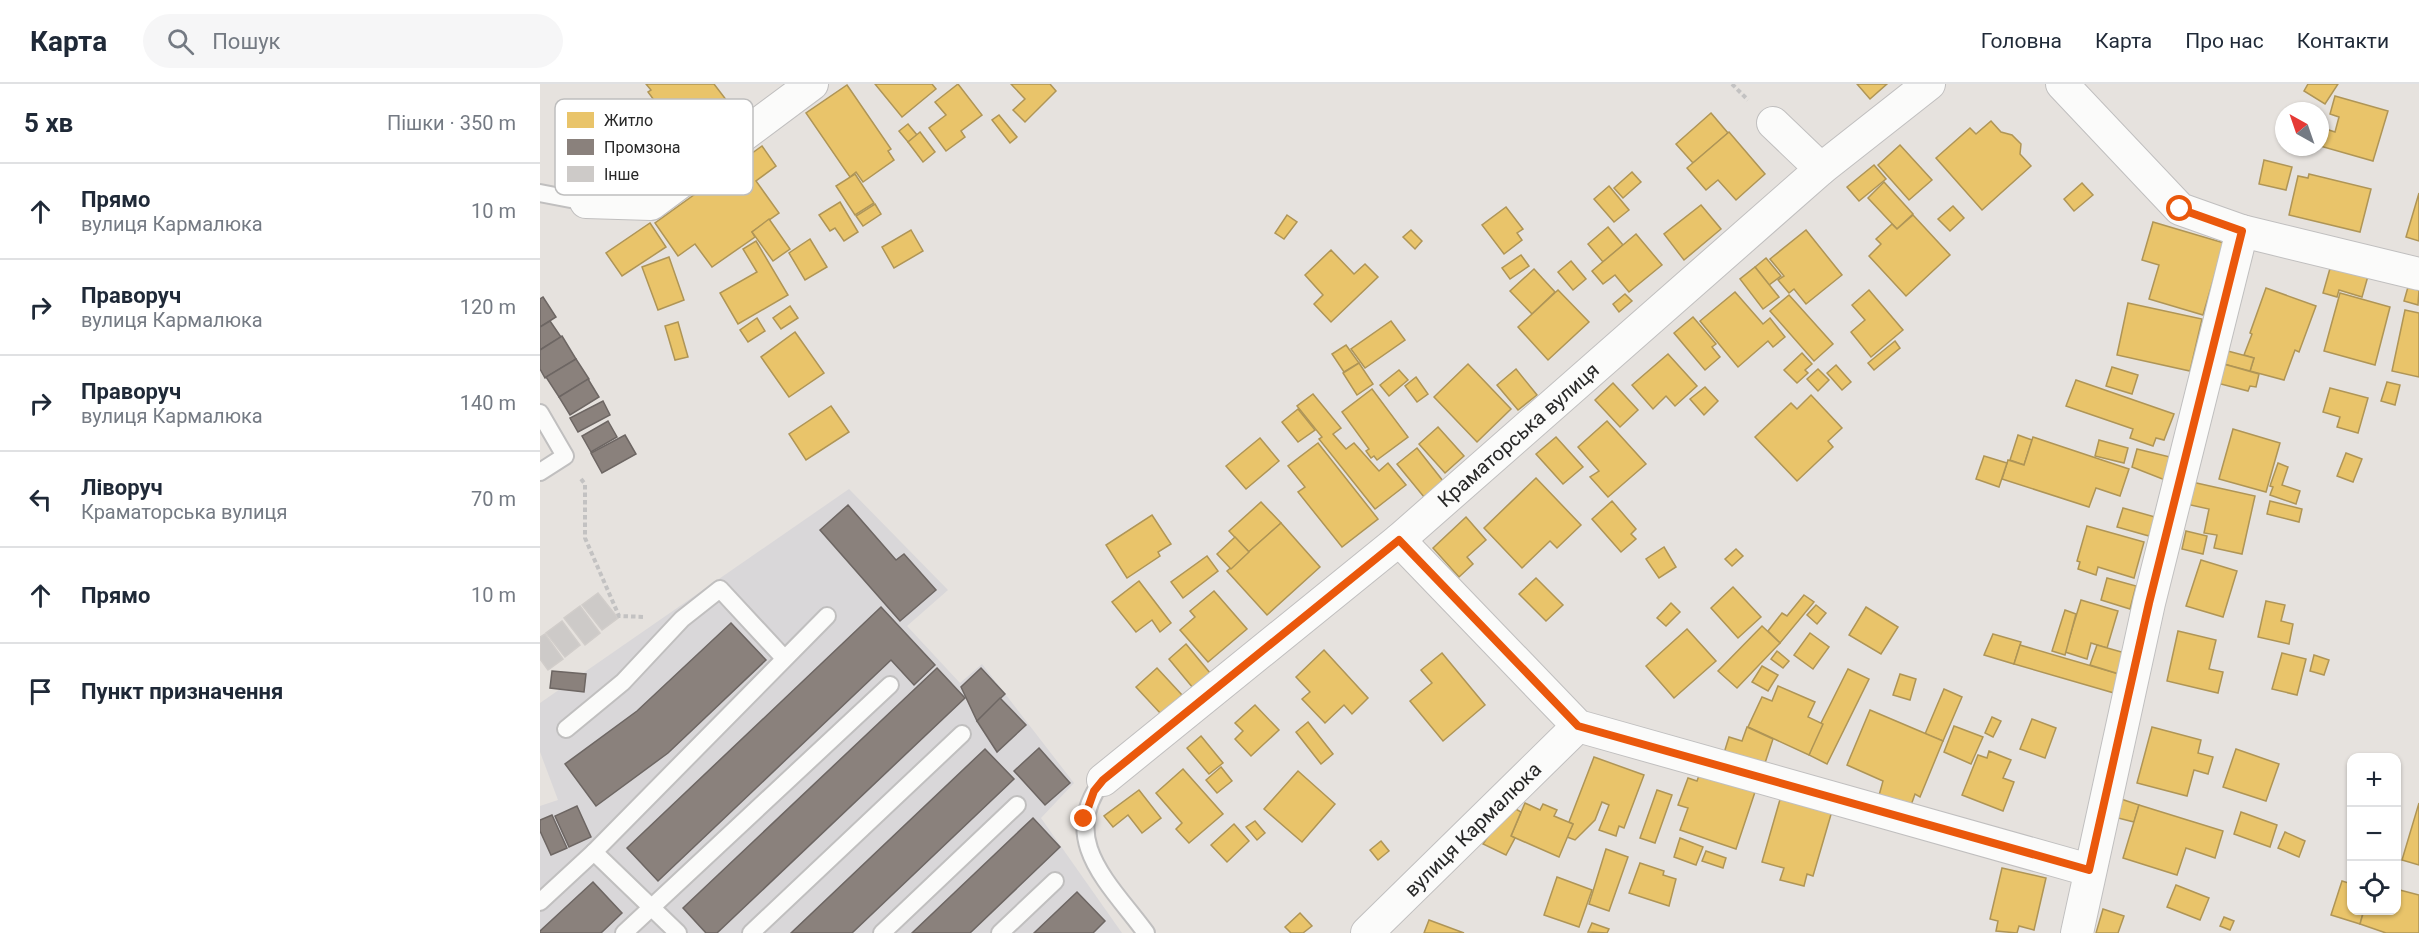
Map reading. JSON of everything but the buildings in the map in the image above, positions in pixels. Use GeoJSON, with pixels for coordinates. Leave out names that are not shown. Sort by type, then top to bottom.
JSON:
{"type":"FeatureCollection","features":[{"type":"Feature","properties":{"kind":"street"},"geometry":{"type":"LineString","coordinates":[[753,128],[812,84]]}},
{"type":"Feature","properties":{"kind":"street","name":"Краматорська вулиця"},"geometry":{"type":"LineString","coordinates":[[1103,780],[1399,540],[1821,169],[1929,84]]}},
{"type":"Feature","properties":{"kind":"street"},"geometry":{"type":"LineString","coordinates":[[2062,84],[2180,209],[2242,231],[2419,274]]}},
{"type":"Feature","properties":{"kind":"street"},"geometry":{"type":"LineString","coordinates":[[1773,123],[1821,169]]}},
{"type":"Feature","properties":{"kind":"street"},"geometry":{"type":"LineString","coordinates":[[586,202],[651,204],[663,195]]}},
{"type":"Feature","properties":{"kind":"street"},"geometry":{"type":"LineString","coordinates":[[2077,933],[2149,603],[2242,231]]}},
{"type":"Feature","properties":{"kind":"street"},"geometry":{"type":"LineString","coordinates":[[1399,540],[1578,726],[2089,870]]}},
{"type":"Feature","properties":{"kind":"street","name":"вулиця Кармалюка"},"geometry":{"type":"LineString","coordinates":[[1367,933],[1578,726]]}},
{"type":"Feature","properties":{"kind":"lane"},"geometry":{"type":"LineString","coordinates":[[540,193],[586,202]]}},
{"type":"Feature","properties":{"kind":"lane"},"geometry":{"type":"LineString","coordinates":[[540,413],[565,456],[540,472]]}},
{"type":"Feature","properties":{"kind":"lane"},"geometry":{"type":"LineString","coordinates":[[566,729],[623,682],[682,619],[720,589],[784,658]]}},
{"type":"Feature","properties":{"kind":"lane"},"geometry":{"type":"LineString","coordinates":[[540,902],[594,852],[827,616]]}},
{"type":"Feature","properties":{"kind":"lane"},"geometry":{"type":"LineString","coordinates":[[624,933],[890,685]]}},
{"type":"Feature","properties":{"kind":"lane"},"geometry":{"type":"LineString","coordinates":[[751,933],[962,734]]}},
{"type":"Feature","properties":{"kind":"lane"},"geometry":{"type":"LineString","coordinates":[[1103,780],[1094,791],[1084,819],[1087,848],[1093,862],[1146,933]]}},
{"type":"Feature","properties":{"kind":"lane"},"geometry":{"type":"LineString","coordinates":[[882,933],[1017,804]]}},
{"type":"Feature","properties":{"kind":"lane"},"geometry":{"type":"LineString","coordinates":[[594,852],[678,933]]}},
{"type":"Feature","properties":{"kind":"lane"},"geometry":{"type":"LineString","coordinates":[[1000,933],[1055,881]]}},
{"type":"Feature","properties":{"kind":"path"},"geometry":{"type":"LineString","coordinates":[[565,456],[585,484],[585,538],[619,616],[682,619]]}},
{"type":"Feature","properties":{"kind":"shaded area"},"geometry":{"type":"Polygon","coordinates":[[[849,489],[948,590],[907,626],[960,683],[982,664],[1074,783],[1041,818],[1122,933],[540,933],[540,806],[558,800],[540,752],[540,703],[849,489]]]}},
{"type":"Feature","properties":{"kind":"route"},"geometry":{"type":"LineString","coordinates":[[1084,819],[1094,791],[1103,780],[1399,540],[1578,726],[2089,870],[2149,603],[2242,231],[2180,209]]}}]}
